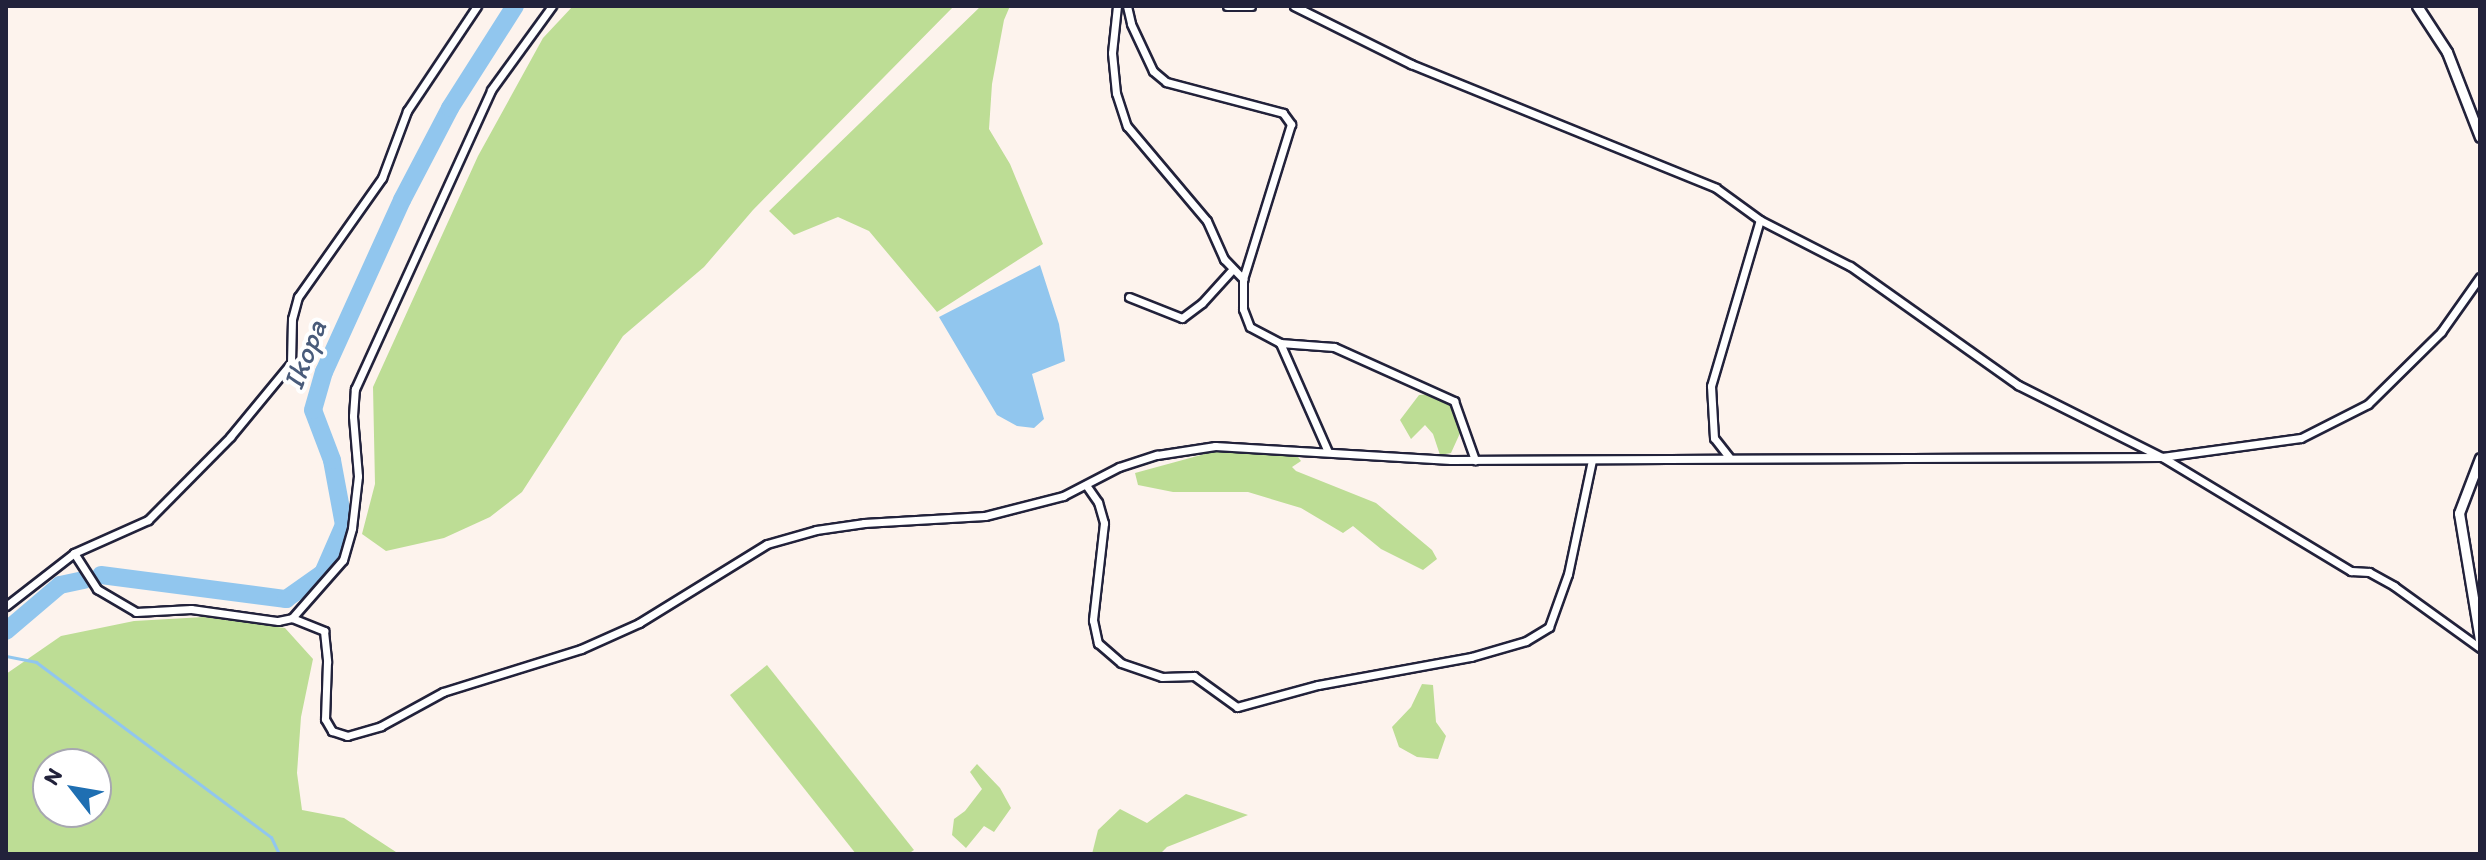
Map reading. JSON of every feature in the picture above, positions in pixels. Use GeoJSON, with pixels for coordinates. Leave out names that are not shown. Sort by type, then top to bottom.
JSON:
{"type":"FeatureCollection","features":[{"type":"Feature","properties":{"kind":"street"},"geometry":{"type":"LineString","coordinates":[[6,606],[74,553],[148,520],[230,437],[291,363],[292,319],[298,297],[382,178],[407,111],[477,6]]}},
{"type":"Feature","properties":{"kind":"street"},"geometry":{"type":"LineString","coordinates":[[74,553],[97,589],[136,612],[191,609],[278,621],[292,618],[325,584],[343,560],[358,476],[353,416],[355,389],[491,90],[552,6]]}},
{"type":"Feature","properties":{"kind":"street"},"geometry":{"type":"LineString","coordinates":[[1117,6],[1112,53],[1116,93],[1127,126],[1207,221],[1232,270],[1243,279]]}},
{"type":"Feature","properties":{"kind":"street"},"geometry":{"type":"LineString","coordinates":[[1127,6],[1131,24],[1153,71],[1166,82],[1283,113],[1291,124],[1243,279],[1243,309],[1250,327],[1280,343],[1334,347],[1454,401],[1475,460]]}},
{"type":"Feature","properties":{"kind":"street"},"geometry":{"type":"LineString","coordinates":[[1227,6],[1251,6]]}},
{"type":"Feature","properties":{"kind":"street"},"geometry":{"type":"LineString","coordinates":[[1294,6],[1411,64],[1716,188],[1760,220],[1850,266],[2018,385],[2162,457],[2351,571],[2369,572],[2394,586],[2480,648]]}},
{"type":"Feature","properties":{"kind":"street"},"geometry":{"type":"LineString","coordinates":[[2417,6],[2447,52],[2480,137]]}},
{"type":"Feature","properties":{"kind":"street"},"geometry":{"type":"LineString","coordinates":[[1729,457],[1714,438],[1711,386],[1760,220]]}},
{"type":"Feature","properties":{"kind":"street"},"geometry":{"type":"LineString","coordinates":[[1129,297],[1182,318],[1202,303],[1232,270]]}},
{"type":"Feature","properties":{"kind":"street"},"geometry":{"type":"LineString","coordinates":[[292,618],[324,631],[327,662],[325,719],[332,731],[347,736],[381,726],[443,692],[581,649],[639,623],[767,544],[816,530],[864,523],[985,516],[1063,496],[1119,467],[1157,455],[1215,446],[1367,457],[1475,460],[1729,457],[1767,460],[2162,457],[2301,438],[2368,404],[2441,332],[2480,277]]}},
{"type":"Feature","properties":{"kind":"street"},"geometry":{"type":"LineString","coordinates":[[1280,343],[1328,452]]}},
{"type":"Feature","properties":{"kind":"street"},"geometry":{"type":"LineString","coordinates":[[2480,458],[2459,513],[2480,640]]}},
{"type":"Feature","properties":{"kind":"street"},"geometry":{"type":"LineString","coordinates":[[1086,485],[1098,502],[1104,523],[1093,620],[1098,643],[1121,663],[1162,677],[1194,676],[1237,707],[1318,685],[1471,657],[1526,641],[1549,627],[1568,574],[1592,460]]}},
{"type":"Feature","properties":{"kind":"green space"},"geometry":{"type":"Polygon","coordinates":[[[573,6],[954,6],[753,210],[704,267],[623,336],[522,492],[490,517],[444,538],[386,551],[362,534],[375,484],[373,387],[478,156],[543,38],[573,6]]]}},
{"type":"Feature","properties":{"kind":"green space"},"geometry":{"type":"Polygon","coordinates":[[[981,6],[1010,6],[1004,20],[992,84],[989,129],[1010,164],[1043,244],[937,312],[869,231],[838,217],[794,235],[769,211],[981,6]]]}},
{"type":"Feature","properties":{"kind":"green space"},"geometry":{"type":"Polygon","coordinates":[[[1433,394],[1452,406],[1461,431],[1451,453],[1440,455],[1433,434],[1425,425],[1411,439],[1400,420],[1419,395],[1433,394]]]}},
{"type":"Feature","properties":{"kind":"green space"},"geometry":{"type":"Polygon","coordinates":[[[1212,452],[1295,453],[1301,461],[1292,467],[1296,471],[1376,503],[1432,550],[1437,559],[1423,570],[1381,549],[1353,526],[1343,533],[1301,508],[1248,492],[1173,492],[1138,485],[1135,473],[1212,452]]]}},
{"type":"Feature","properties":{"kind":"green space"},"geometry":{"type":"Polygon","coordinates":[[[204,617],[285,628],[313,659],[301,717],[297,773],[302,810],[344,818],[399,854],[6,854],[6,674],[61,636],[134,621],[204,617]]]}},
{"type":"Feature","properties":{"kind":"green space"},"geometry":{"type":"Polygon","coordinates":[[[767,665],[914,850],[908,854],[856,854],[730,695],[767,665]]]}},
{"type":"Feature","properties":{"kind":"green space"},"geometry":{"type":"Polygon","coordinates":[[[1422,684],[1433,685],[1436,722],[1446,736],[1438,759],[1417,757],[1399,747],[1392,727],[1411,707],[1422,684]]]}},
{"type":"Feature","properties":{"kind":"green space"},"geometry":{"type":"Polygon","coordinates":[[[977,764],[1000,788],[1011,808],[994,832],[984,826],[966,848],[952,835],[954,819],[965,811],[982,789],[970,772],[977,764]]]}},
{"type":"Feature","properties":{"kind":"green space"},"geometry":{"type":"Polygon","coordinates":[[[1186,794],[1248,815],[1167,847],[1160,854],[1092,854],[1098,830],[1120,809],[1147,823],[1186,794]]]}},
{"type":"Feature","properties":{"kind":"water"},"geometry":{"type":"Polygon","coordinates":[[[1040,265],[1059,324],[1065,361],[1032,374],[1044,419],[1034,428],[1017,426],[997,415],[939,317],[1040,265]]]}},
{"type":"Feature","properties":{"kind":"waterway","name":"Ikopa"},"geometry":{"type":"LineString","coordinates":[[101,575],[286,599],[323,573],[344,525],[332,460],[313,410],[324,372],[402,200],[450,108],[515,6]]}},
{"type":"Feature","properties":{"kind":"waterway","name":"Ikopa"},"geometry":{"type":"LineString","coordinates":[[6,631],[60,585],[83,580]]}},
{"type":"Feature","properties":{"kind":"waterway"},"geometry":{"type":"LineString","coordinates":[[6,656],[36,662],[271,837],[279,854]]}}]}
